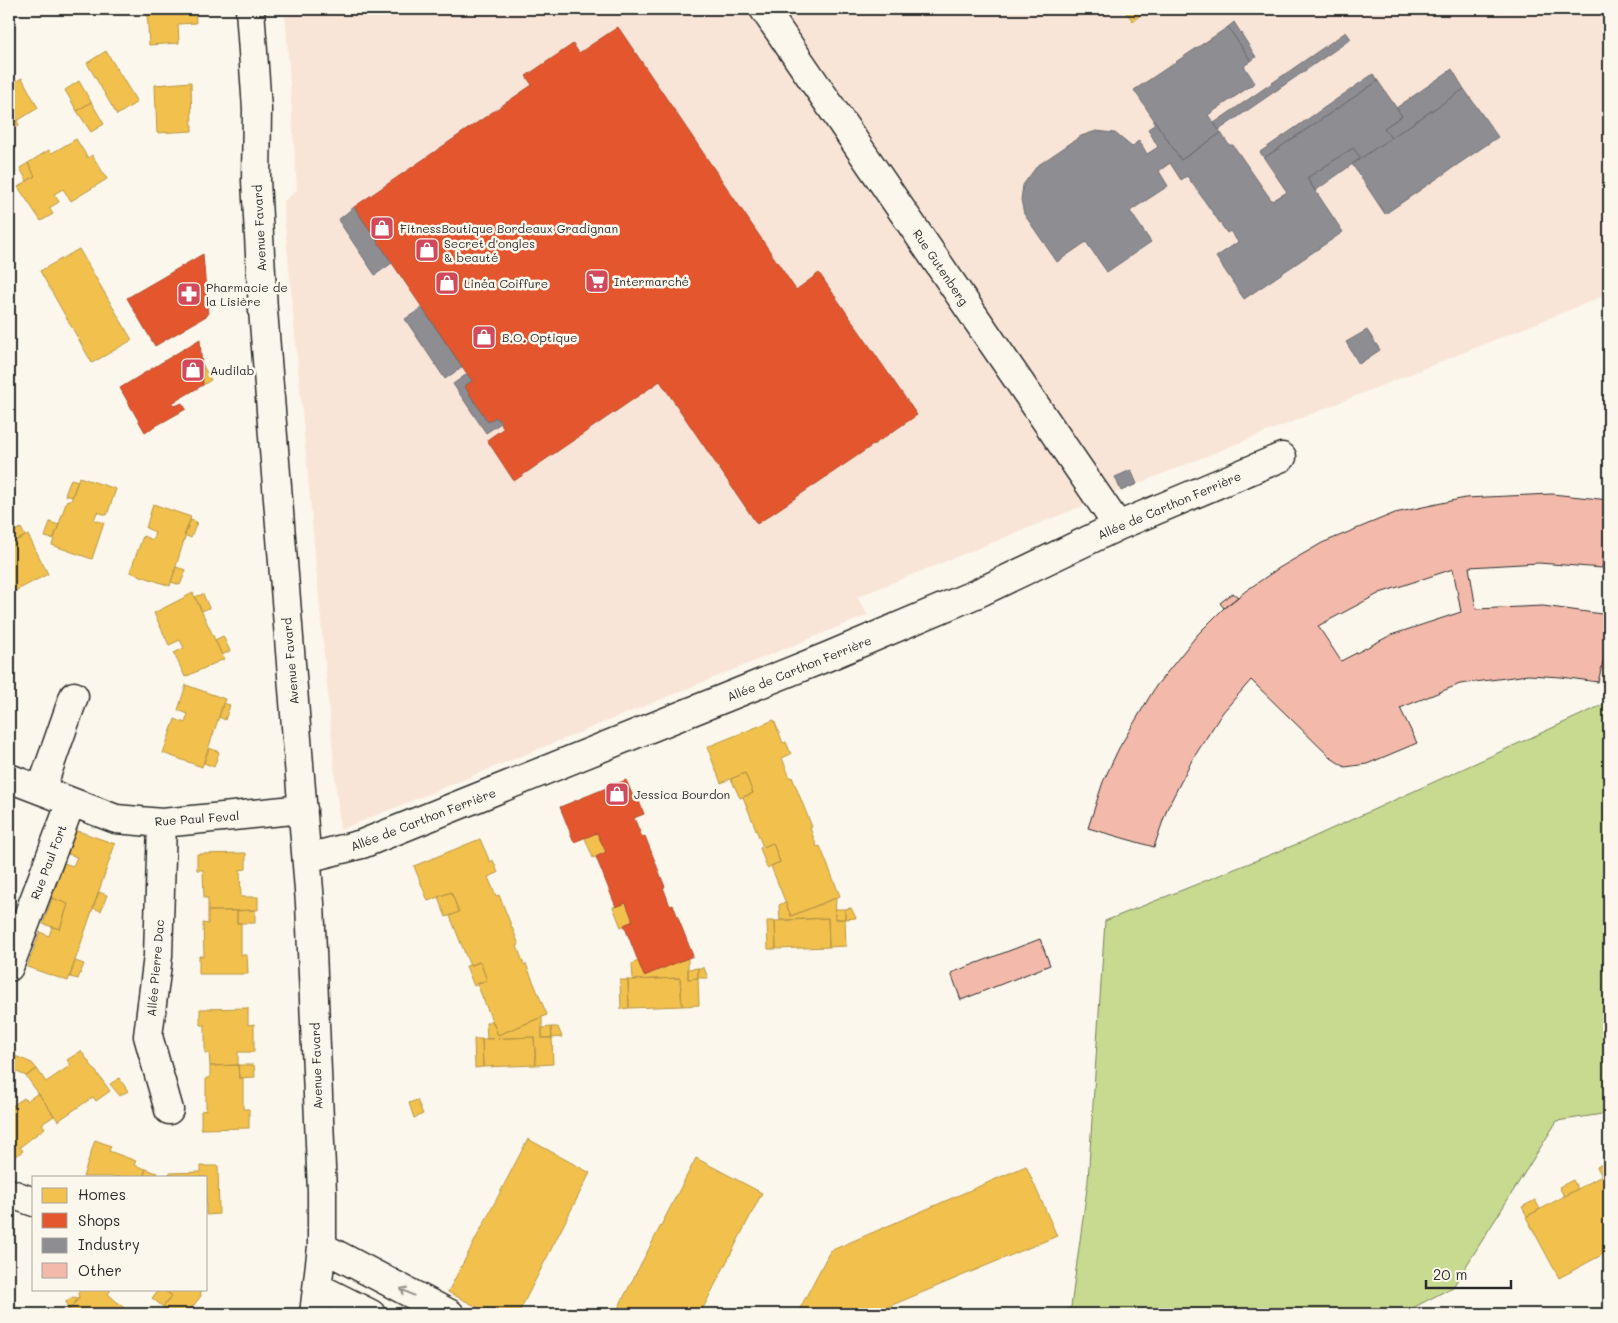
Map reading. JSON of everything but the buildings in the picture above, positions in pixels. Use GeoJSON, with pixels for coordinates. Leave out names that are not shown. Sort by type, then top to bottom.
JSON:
{"type":"FeatureCollection","features":[{"type":"Feature","properties":{"kind":"street","name":"Avenue Favard"},"geometry":{"type":"LineString","coordinates":[[250,9],[257,109],[256,180],[263,310],[307,858],[321,1172],[322,1247],[316,1301]]}},
{"type":"Feature","properties":{"kind":"street","name":"Rue Gutenberg"},"geometry":{"type":"LineString","coordinates":[[764,9],[1118,526]]}},
{"type":"Feature","properties":{"kind":"street","name":"Allée de Carthon Ferrière"},"geometry":{"type":"LineString","coordinates":[[307,858],[362,844],[829,656],[978,592],[1118,526],[1282,457]]}},
{"type":"Feature","properties":{"kind":"street"},"geometry":{"type":"LineString","coordinates":[[41,790],[74,696]]}},
{"type":"Feature","properties":{"kind":"street","name":"Rue Paul Feval"},"geometry":{"type":"LineString","coordinates":[[9,780],[41,790],[116,819],[162,823],[303,809]]}},
{"type":"Feature","properties":{"kind":"street","name":"Rue Paul Fort"},"geometry":{"type":"LineString","coordinates":[[9,967],[17,918],[71,802]]}},
{"type":"Feature","properties":{"kind":"street","name":"Allée Pierre Dac"},"geometry":{"type":"LineString","coordinates":[[162,823],[158,956],[148,1036],[169,1110]]}},
{"type":"Feature","properties":{"kind":"street"},"geometry":{"type":"LineString","coordinates":[[9,1193],[32,1201]]}},
{"type":"Feature","properties":{"kind":"street"},"geometry":{"type":"LineString","coordinates":[[322,1247],[450,1314]]}},
{"type":"Feature","properties":{"kind":"street"},"geometry":{"type":"LineString","coordinates":[[316,1301],[371,1314]]}},
{"type":"Feature","properties":{"kind":"shaded area"},"geometry":{"type":"Polygon","coordinates":[[[285,9],[1609,9],[1609,294],[857,597],[868,615],[340,830],[283,202],[297,190],[285,9]]]}},
{"type":"Feature","properties":{"kind":"green space"},"geometry":{"type":"Polygon","coordinates":[[[1609,702],[1609,1113],[1557,1121],[1453,1287],[1401,1314],[1061,1314],[1071,1307],[1088,1181],[1105,921],[1307,840],[1609,702]]]}},
{"type":"Feature","properties":{"kind":"place","name":"FitnessBoutique Bordeaux Gradignan"},"geometry":{"type":"Point","coordinates":[382,228]}},
{"type":"Feature","properties":{"kind":"place","name":"Secret d'ongles & beauté"},"geometry":{"type":"Point","coordinates":[427,250]}},
{"type":"Feature","properties":{"kind":"place","name":"Intermarché"},"geometry":{"type":"Point","coordinates":[597,281]}},
{"type":"Feature","properties":{"kind":"place","name":"Linéa Coiffure"},"geometry":{"type":"Point","coordinates":[447,283]}},
{"type":"Feature","properties":{"kind":"place","name":"Pharmacie de la Lisière"},"geometry":{"type":"Point","coordinates":[189,294]}},
{"type":"Feature","properties":{"kind":"place","name":"B.O. Optique"},"geometry":{"type":"Point","coordinates":[484,337]}},
{"type":"Feature","properties":{"kind":"place","name":"Audilab"},"geometry":{"type":"Point","coordinates":[193,370]}},
{"type":"Feature","properties":{"kind":"place","name":"Jessica Bourdon"},"geometry":{"type":"Point","coordinates":[617,794]}}]}
